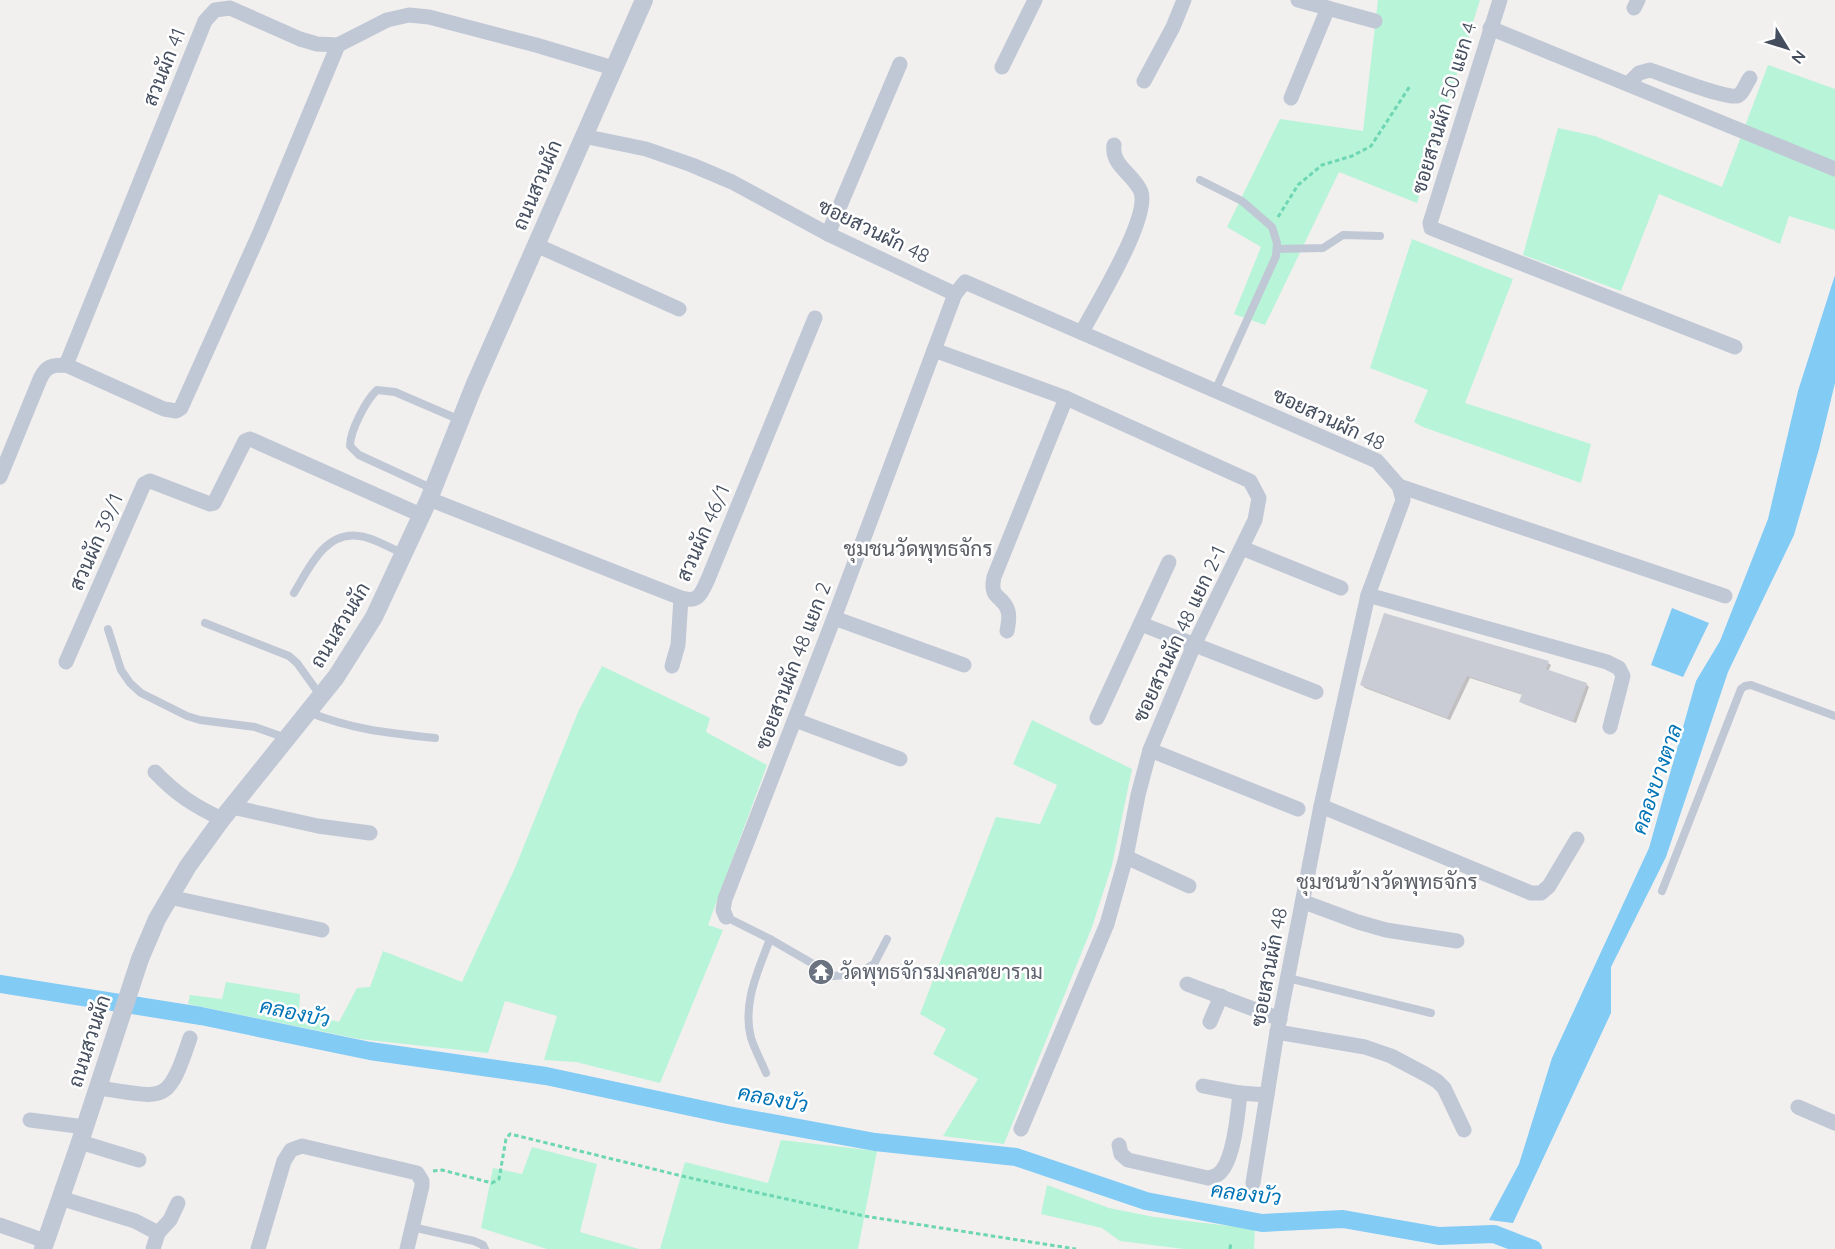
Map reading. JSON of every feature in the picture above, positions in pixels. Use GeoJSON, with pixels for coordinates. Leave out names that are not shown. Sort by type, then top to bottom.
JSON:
{"type":"FeatureCollection","features":[{"type":"Feature","properties":{"kind":"street","name":"ถนนสวนผัก"},"geometry":{"type":"LineString","coordinates":[[44,1245],[83,1135],[140,959],[169,897],[227,813],[349,658],[374,617],[428,501],[460,420],[644,0]]}},
{"type":"Feature","properties":{"kind":"street"},"geometry":{"type":"LineString","coordinates":[[1002,68],[1035,0]]}},
{"type":"Feature","properties":{"kind":"street"},"geometry":{"type":"LineString","coordinates":[[1144,81],[1173,27],[1184,0]]}},
{"type":"Feature","properties":{"kind":"street"},"geometry":{"type":"LineString","coordinates":[[1298,0],[1374,21]]}},
{"type":"Feature","properties":{"kind":"street","name":"ซอยสวนผัก 50 แยก 4"},"geometry":{"type":"LineString","coordinates":[[1500,0],[1430,223],[1431,228],[1735,347]]}},
{"type":"Feature","properties":{"kind":"street","name":"สวนผัก 41"},"geometry":{"type":"LineString","coordinates":[[66,365],[209,15],[221,8],[230,8],[300,39],[317,44],[338,45]]}},
{"type":"Feature","properties":{"kind":"street"},"geometry":{"type":"LineString","coordinates":[[1292,98],[1328,8]]}},
{"type":"Feature","properties":{"kind":"street"},"geometry":{"type":"LineString","coordinates":[[0,477],[45,369],[50,366],[66,365],[164,409],[176,411],[181,408],[261,230],[338,45],[387,21],[409,15],[429,17],[613,68]]}},
{"type":"Feature","properties":{"kind":"street"},"geometry":{"type":"LineString","coordinates":[[1490,28],[1835,169]]}},
{"type":"Feature","properties":{"kind":"street"},"geometry":{"type":"LineString","coordinates":[[828,234],[900,64]]}},
{"type":"Feature","properties":{"kind":"street"},"geometry":{"type":"LineString","coordinates":[[1628,84],[1639,73],[1650,70],[1723,95],[1736,96],[1740,95],[1749,78]]}},
{"type":"Feature","properties":{"kind":"street","name":"ซอยสวนผัก 48"},"geometry":{"type":"LineString","coordinates":[[583,136],[646,149],[732,182],[828,234],[955,294],[965,282],[1377,461],[1399,486],[1402,500],[1368,595],[1321,806],[1279,1025],[1253,1183]]}},
{"type":"Feature","properties":{"kind":"street"},"geometry":{"type":"LineString","coordinates":[[1082,333],[1135,230],[1143,202],[1140,190],[1133,179],[1116,160],[1113,153],[1114,145]]}},
{"type":"Feature","properties":{"kind":"street"},"geometry":{"type":"LineString","coordinates":[[536,245],[679,309]]}},
{"type":"Feature","properties":{"kind":"street","name":"ซอยสวนผัก 48 แยก 2"},"geometry":{"type":"LineString","coordinates":[[726,917],[723,910],[725,899],[834,618],[955,294]]}},
{"type":"Feature","properties":{"kind":"street","name":"สวนผัก 46/1"},"geometry":{"type":"LineString","coordinates":[[428,501],[681,598],[695,599],[701,594],[708,579],[815,318]]}},
{"type":"Feature","properties":{"kind":"street","name":"ซอยสวนผัก 48 แยก 2-1"},"geometry":{"type":"LineString","coordinates":[[934,350],[1066,398],[1250,481],[1259,498],[1255,520],[1194,645],[1150,750],[1138,795],[1126,857],[1107,924],[1021,1129]]}},
{"type":"Feature","properties":{"kind":"street"},"geometry":{"type":"LineString","coordinates":[[1007,631],[1009,615],[1005,604],[993,594],[994,577],[1066,398]]}},
{"type":"Feature","properties":{"kind":"street","name":"สวนผัก 39/1"},"geometry":{"type":"LineString","coordinates":[[66,662],[144,484],[150,481],[210,504],[214,503],[245,441],[250,439],[428,501]]}},
{"type":"Feature","properties":{"kind":"street"},"geometry":{"type":"LineString","coordinates":[[1399,486],[1725,596]]}},
{"type":"Feature","properties":{"kind":"street"},"geometry":{"type":"LineString","coordinates":[[1242,548],[1341,588]]}},
{"type":"Feature","properties":{"kind":"street"},"geometry":{"type":"LineString","coordinates":[[1097,718],[1168,562]]}},
{"type":"Feature","properties":{"kind":"street"},"geometry":{"type":"LineString","coordinates":[[1368,595],[1607,662],[1619,668],[1623,676],[1610,727]]}},
{"type":"Feature","properties":{"kind":"street"},"geometry":{"type":"LineString","coordinates":[[672,666],[678,645],[681,598]]}},
{"type":"Feature","properties":{"kind":"street"},"geometry":{"type":"LineString","coordinates":[[834,618],[964,665]]}},
{"type":"Feature","properties":{"kind":"street"},"geometry":{"type":"LineString","coordinates":[[1141,624],[1316,692]]}},
{"type":"Feature","properties":{"kind":"street"},"geometry":{"type":"LineString","coordinates":[[795,720],[900,759]]}},
{"type":"Feature","properties":{"kind":"street"},"geometry":{"type":"LineString","coordinates":[[1150,750],[1299,809]]}},
{"type":"Feature","properties":{"kind":"street"},"geometry":{"type":"LineString","coordinates":[[155,772],[174,792],[187,801],[227,813],[370,833]]}},
{"type":"Feature","properties":{"kind":"street"},"geometry":{"type":"LineString","coordinates":[[1321,806],[1531,893],[1541,893],[1549,886],[1577,839]]}},
{"type":"Feature","properties":{"kind":"street"},"geometry":{"type":"LineString","coordinates":[[1126,857],[1189,886]]}},
{"type":"Feature","properties":{"kind":"street"},"geometry":{"type":"LineString","coordinates":[[169,897],[322,930]]}},
{"type":"Feature","properties":{"kind":"street"},"geometry":{"type":"LineString","coordinates":[[1304,902],[1386,930],[1457,941]]}},
{"type":"Feature","properties":{"kind":"street"},"geometry":{"type":"LineString","coordinates":[[1187,984],[1221,996],[1279,1025],[1391,1056],[1437,1081],[1444,1088],[1464,1130]]}},
{"type":"Feature","properties":{"kind":"street"},"geometry":{"type":"LineString","coordinates":[[1210,1022],[1221,996]]}},
{"type":"Feature","properties":{"kind":"street"},"geometry":{"type":"LineString","coordinates":[[98,1088],[153,1095],[165,1092],[179,1072],[190,1038]]}},
{"type":"Feature","properties":{"kind":"street"},"geometry":{"type":"LineString","coordinates":[[1203,1086],[1267,1095]]}},
{"type":"Feature","properties":{"kind":"street"},"geometry":{"type":"LineString","coordinates":[[1119,1145],[1120,1154],[1128,1160],[1208,1178],[1217,1176],[1225,1166],[1237,1123],[1240,1093]]}},
{"type":"Feature","properties":{"kind":"street"},"geometry":{"type":"LineString","coordinates":[[1798,1107],[1835,1123]]}},
{"type":"Feature","properties":{"kind":"street"},"geometry":{"type":"LineString","coordinates":[[30,1120],[83,1135],[139,1160]]}},
{"type":"Feature","properties":{"kind":"street"},"geometry":{"type":"LineString","coordinates":[[258,1249],[284,1161],[291,1150],[309,1146],[413,1171],[420,1176],[422,1186],[407,1249]]}},
{"type":"Feature","properties":{"kind":"street"},"geometry":{"type":"LineString","coordinates":[[60,1198],[135,1221],[158,1233]]}},
{"type":"Feature","properties":{"kind":"street"},"geometry":{"type":"LineString","coordinates":[[153,1249],[158,1233],[170,1220],[178,1203]]}},
{"type":"Feature","properties":{"kind":"street"},"geometry":{"type":"LineString","coordinates":[[0,1225],[44,1245]]}},
{"type":"Feature","properties":{"kind":"lane"},"geometry":{"type":"LineString","coordinates":[[1200,180],[1242,201],[1272,227],[1276,249],[1276,256],[1215,391]]}},
{"type":"Feature","properties":{"kind":"lane"},"geometry":{"type":"LineString","coordinates":[[1276,249],[1323,248],[1343,235],[1380,236]]}},
{"type":"Feature","properties":{"kind":"lane"},"geometry":{"type":"LineString","coordinates":[[428,501],[359,455],[350,446],[350,440],[370,395],[376,390],[395,392],[460,420]]}},
{"type":"Feature","properties":{"kind":"lane"},"geometry":{"type":"LineString","coordinates":[[294,593],[314,559],[335,539],[361,536],[404,554]]}},
{"type":"Feature","properties":{"kind":"lane"},"geometry":{"type":"LineString","coordinates":[[205,623],[289,656],[297,663],[321,696]]}},
{"type":"Feature","properties":{"kind":"lane"},"geometry":{"type":"LineString","coordinates":[[108,629],[121,670],[141,693],[200,720],[255,727],[285,738]]}},
{"type":"Feature","properties":{"kind":"lane"},"geometry":{"type":"LineString","coordinates":[[1662,891],[1741,689],[1750,685],[1835,716]]}},
{"type":"Feature","properties":{"kind":"lane"},"geometry":{"type":"LineString","coordinates":[[308,711],[360,730],[435,738]]}},
{"type":"Feature","properties":{"kind":"lane"},"geometry":{"type":"LineString","coordinates":[[726,917],[834,976],[857,974],[874,964],[887,939]]}},
{"type":"Feature","properties":{"kind":"lane"},"geometry":{"type":"LineString","coordinates":[[766,1073],[752,1039],[748,1021],[751,990],[770,939]]}},
{"type":"Feature","properties":{"kind":"lane"},"geometry":{"type":"LineString","coordinates":[[1288,978],[1431,1012]]}},
{"type":"Feature","properties":{"kind":"lane"},"geometry":{"type":"LineString","coordinates":[[412,1227],[474,1241],[486,1249]]}},
{"type":"Feature","properties":{"kind":"path"},"geometry":{"type":"LineString","coordinates":[[1272,227],[1298,184],[1322,165],[1352,156],[1371,146],[1410,86]]}},
{"type":"Feature","properties":{"kind":"path"},"geometry":{"type":"LineString","coordinates":[[420,1176],[438,1170],[492,1184],[499,1179],[506,1139],[510,1134],[686,1178],[864,1216],[1076,1249]]}},
{"type":"Feature","properties":{"kind":"path"},"geometry":{"type":"LineString","coordinates":[[1230,1249],[1231,1242]]}},
{"type":"Feature","properties":{"kind":"green space"},"geometry":{"type":"Polygon","coordinates":[[[1378,0],[1480,0],[1417,203],[1339,172],[1265,325],[1234,314],[1261,247],[1227,227],[1280,119],[1363,131],[1378,0]]]}},
{"type":"Feature","properties":{"kind":"green space"},"geometry":{"type":"Polygon","coordinates":[[[1768,65],[1835,89],[1835,230],[1789,216],[1780,244],[1659,194],[1621,291],[1523,255],[1558,128],[1595,136],[1722,187],[1768,65]]]}},
{"type":"Feature","properties":{"kind":"green space"},"geometry":{"type":"Polygon","coordinates":[[[1412,239],[1513,279],[1465,403],[1591,444],[1581,483],[1423,427],[1414,422],[1428,390],[1370,368],[1412,239]]]}},
{"type":"Feature","properties":{"kind":"green space"},"geometry":{"type":"Polygon","coordinates":[[[602,666],[710,718],[706,732],[767,765],[708,925],[723,930],[660,1083],[576,1062],[544,1060],[557,1016],[505,1001],[488,1053],[359,1039],[188,1004],[190,995],[222,999],[226,982],[300,994],[299,1012],[339,1022],[357,988],[370,987],[383,951],[462,982],[515,868],[578,712],[602,666]]]}},
{"type":"Feature","properties":{"kind":"green space"},"geometry":{"type":"Polygon","coordinates":[[[1032,720],[1132,769],[1112,865],[1092,927],[1004,1144],[943,1136],[978,1079],[933,1054],[946,1029],[920,1014],[996,817],[1040,824],[1057,785],[1013,764],[1032,720]]]}},
{"type":"Feature","properties":{"kind":"green space"},"geometry":{"type":"Polygon","coordinates":[[[781,1140],[877,1151],[858,1249],[660,1249],[685,1162],[768,1183],[781,1140]]]}},
{"type":"Feature","properties":{"kind":"green space"},"geometry":{"type":"Polygon","coordinates":[[[532,1147],[597,1164],[580,1232],[639,1249],[547,1249],[481,1228],[493,1168],[522,1174],[532,1147]]]}},
{"type":"Feature","properties":{"kind":"green space"},"geometry":{"type":"Polygon","coordinates":[[[1047,1185],[1109,1208],[1154,1217],[1255,1229],[1254,1249],[1184,1249],[1120,1241],[1102,1228],[1041,1214],[1047,1185]]]}},
{"type":"Feature","properties":{"kind":"water"},"geometry":{"type":"Polygon","coordinates":[[[1835,275],[1835,383],[1794,535],[1728,672],[1666,857],[1611,967],[1611,1013],[1513,1223],[1489,1220],[1519,1164],[1552,1058],[1649,848],[1696,681],[1720,641],[1768,519],[1798,391],[1835,275]]]}},
{"type":"Feature","properties":{"kind":"water"},"geometry":{"type":"Polygon","coordinates":[[[1672,608],[1709,623],[1683,677],[1651,665],[1672,608]]]}},
{"type":"Feature","properties":{"kind":"building"},"geometry":{"type":"Polygon","coordinates":[[[1384,613],[1549,661],[1546,669],[1587,683],[1573,722],[1519,702],[1522,694],[1467,676],[1447,718],[1360,685],[1384,613]]]}},
{"type":"Feature","properties":{"kind":"waterway","name":"คลองบัว"},"geometry":{"type":"LineString","coordinates":[[0,984],[201,1016],[370,1051],[546,1076],[728,1115],[875,1142],[1016,1157],[1146,1201],[1262,1223],[1343,1219],[1439,1236],[1494,1234],[1533,1249]]}},
{"type":"Feature","properties":{"kind":"place","name":"วัดพุทธจักรมงคลชยาราม"},"geometry":{"type":"Point","coordinates":[821,972]}},
{"type":"Feature","properties":{"kind":"district","name":"ชุมชนวัดพุทธจักร"},"geometry":{"type":"Point","coordinates":[918,549]}},
{"type":"Feature","properties":{"kind":"district","name":"ชุมชนข้างวัดพุทธจักร"},"geometry":{"type":"Point","coordinates":[1387,882]}},
{"type":"Feature","properties":{"kind":"water label","name":"คลองบางตาล"},"geometry":{"type":"Point","coordinates":[1657,779]}}]}
